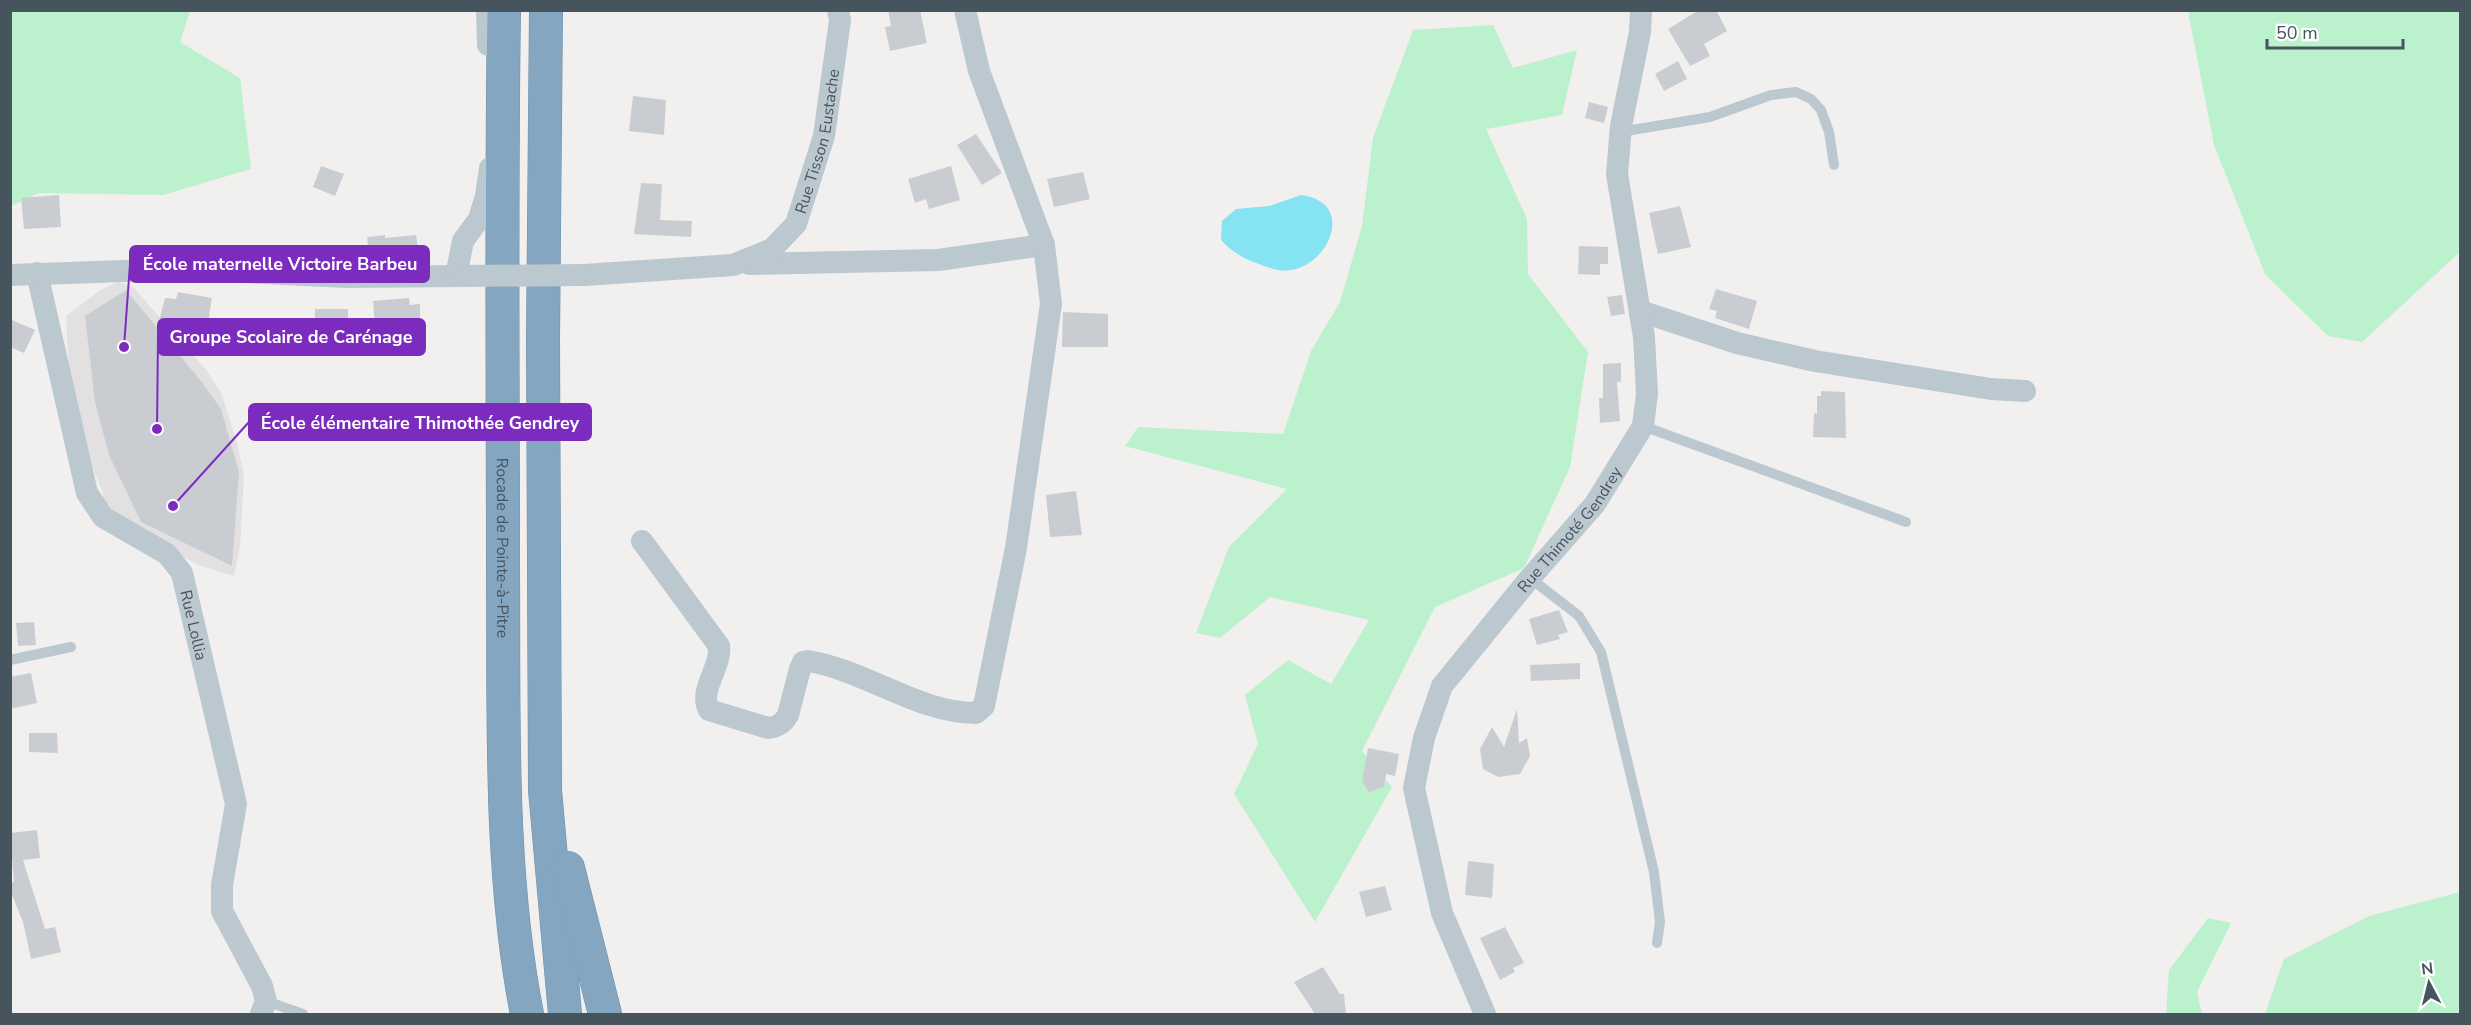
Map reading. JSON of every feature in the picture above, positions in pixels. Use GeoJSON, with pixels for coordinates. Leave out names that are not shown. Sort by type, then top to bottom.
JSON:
{"type":"FeatureCollection","features":[{"type":"Feature","properties":{"kind":"highway","name":"Rocade de Pointe-à-Pitre"},"geometry":{"type":"LineString","coordinates":[[504,10],[500,253],[504,653],[512,891],[527,1014]]}},
{"type":"Feature","properties":{"kind":"highway"},"geometry":{"type":"LineString","coordinates":[[546,10],[543,339],[545,790],[566,1014]]}},
{"type":"Feature","properties":{"kind":"highway"},"geometry":{"type":"LineString","coordinates":[[545,652],[551,759],[571,885],[605,1014]]}},
{"type":"Feature","properties":{"kind":"highway"},"geometry":{"type":"LineString","coordinates":[[507,1014],[512,891]]}},
{"type":"Feature","properties":{"kind":"street"},"geometry":{"type":"LineString","coordinates":[[460,276],[463,241],[479,219],[486,196],[491,164],[487,10]]}},
{"type":"Feature","properties":{"kind":"street","name":"Rue Tisson Eustache"},"geometry":{"type":"LineString","coordinates":[[10,275],[182,269],[347,277],[584,276],[733,265],[772,249],[796,224],[824,136],[840,20],[838,10]]}},
{"type":"Feature","properties":{"kind":"street"},"geometry":{"type":"LineString","coordinates":[[642,541],[718,646],[717,664],[707,693],[709,710],[768,728],[776,727],[784,722],[788,715],[800,669],[803,662],[808,661],[926,704],[964,713],[976,713],[984,706],[1012,570],[1039,402],[1051,304],[1044,245],[979,71],[965,10]]}},
{"type":"Feature","properties":{"kind":"street","name":"Rue Thimoté Gendrey"},"geometry":{"type":"LineString","coordinates":[[1485,1014],[1442,913],[1414,788],[1424,738],[1442,686],[1530,578],[1595,504],[1642,426],[1647,394],[1640,311],[1617,174],[1620,132],[1640,32],[1641,10]]}},
{"type":"Feature","properties":{"kind":"street"},"geometry":{"type":"LineString","coordinates":[[733,265],[938,260],[1044,245]]}},
{"type":"Feature","properties":{"kind":"street","name":"Rue Lollia"},"geometry":{"type":"LineString","coordinates":[[37,273],[87,493],[103,516],[167,554],[182,573],[236,804],[222,885],[222,911],[262,986],[264,1007]]}},
{"type":"Feature","properties":{"kind":"street"},"geometry":{"type":"LineString","coordinates":[[1640,311],[1737,343],[1815,361],[1990,389],[2025,391]]}},
{"type":"Feature","properties":{"kind":"lane"},"geometry":{"type":"LineString","coordinates":[[1620,132],[1710,117],[1771,95],[1796,92],[1811,99],[1821,110],[1829,132],[1834,165]]}},
{"type":"Feature","properties":{"kind":"lane"},"geometry":{"type":"LineString","coordinates":[[1642,426],[1906,522]]}},
{"type":"Feature","properties":{"kind":"lane"},"geometry":{"type":"LineString","coordinates":[[1530,578],[1579,616],[1601,652],[1653,872],[1660,922],[1657,943]]}},
{"type":"Feature","properties":{"kind":"lane"},"geometry":{"type":"LineString","coordinates":[[10,660],[71,647]]}},
{"type":"Feature","properties":{"kind":"lane"},"geometry":{"type":"LineString","coordinates":[[264,1007],[303,1014]]}},
{"type":"Feature","properties":{"kind":"shaded area"},"geometry":{"type":"Polygon","coordinates":[[[118,282],[133,287],[207,371],[222,395],[238,447],[244,477],[240,547],[234,576],[201,566],[103,517],[103,493],[87,453],[69,371],[66,316],[102,289],[118,282]]]}},
{"type":"Feature","properties":{"kind":"green space"},"geometry":{"type":"Polygon","coordinates":[[[10,11],[190,11],[180,42],[240,78],[251,169],[163,195],[39,193],[11,206],[10,11]]]}},
{"type":"Feature","properties":{"kind":"green space"},"geometry":{"type":"Polygon","coordinates":[[[2188,11],[2460,11],[2460,252],[2362,342],[2328,336],[2265,274],[2214,145],[2188,11]]]}},
{"type":"Feature","properties":{"kind":"green space"},"geometry":{"type":"Polygon","coordinates":[[[1493,25],[1513,68],[1577,50],[1562,115],[1486,129],[1527,219],[1528,274],[1588,352],[1570,467],[1524,568],[1435,607],[1362,751],[1392,787],[1315,922],[1234,794],[1258,744],[1245,695],[1288,660],[1331,684],[1369,620],[1270,597],[1220,638],[1196,633],[1229,547],[1287,489],[1125,446],[1138,427],[1283,434],[1311,351],[1340,302],[1362,226],[1373,138],[1413,30],[1493,25]]]}},
{"type":"Feature","properties":{"kind":"green space"},"geometry":{"type":"Polygon","coordinates":[[[2460,892],[2460,1014],[2265,1014],[2284,959],[2369,916],[2460,892]]]}},
{"type":"Feature","properties":{"kind":"green space"},"geometry":{"type":"Polygon","coordinates":[[[2208,918],[2231,923],[2197,992],[2202,1014],[2166,1014],[2169,970],[2208,918]]]}},
{"type":"Feature","properties":{"kind":"water"},"geometry":{"type":"Polygon","coordinates":[[[1301,195],[1318,200],[1328,209],[1332,220],[1331,233],[1326,245],[1317,257],[1305,265],[1291,270],[1271,268],[1243,257],[1221,240],[1222,221],[1236,209],[1269,206],[1301,195]]]}},
{"type":"Feature","properties":{"kind":"building"},"geometry":{"type":"Polygon","coordinates":[[[888,10],[920,10],[927,43],[890,51],[885,27],[891,26],[888,10]]]}},
{"type":"Feature","properties":{"kind":"building"},"geometry":{"type":"Polygon","coordinates":[[[1699,10],[1716,10],[1727,31],[1704,44],[1710,56],[1690,66],[1668,29],[1699,10]]]}},
{"type":"Feature","properties":{"kind":"building"},"geometry":{"type":"Polygon","coordinates":[[[1678,61],[1687,79],[1664,91],[1655,74],[1678,61]]]}},
{"type":"Feature","properties":{"kind":"building"},"geometry":{"type":"Polygon","coordinates":[[[633,96],[666,100],[664,135],[629,131],[633,96]]]}},
{"type":"Feature","properties":{"kind":"building"},"geometry":{"type":"Polygon","coordinates":[[[1589,102],[1608,107],[1604,123],[1585,118],[1589,102]]]}},
{"type":"Feature","properties":{"kind":"building"},"geometry":{"type":"Polygon","coordinates":[[[976,134],[1002,173],[982,185],[957,145],[976,134]]]}},
{"type":"Feature","properties":{"kind":"building"},"geometry":{"type":"Polygon","coordinates":[[[321,166],[344,174],[335,196],[313,187],[321,166]]]}},
{"type":"Feature","properties":{"kind":"building"},"geometry":{"type":"Polygon","coordinates":[[[951,166],[960,200],[929,209],[926,199],[915,203],[908,179],[951,166]]]}},
{"type":"Feature","properties":{"kind":"building"},"geometry":{"type":"Polygon","coordinates":[[[1083,172],[1090,199],[1054,207],[1047,179],[1083,172]]]}},
{"type":"Feature","properties":{"kind":"building"},"geometry":{"type":"Polygon","coordinates":[[[641,183],[662,184],[660,220],[692,221],[691,237],[634,234],[641,183]]]}},
{"type":"Feature","properties":{"kind":"building"},"geometry":{"type":"Polygon","coordinates":[[[59,195],[61,227],[24,229],[21,198],[59,195]]]}},
{"type":"Feature","properties":{"kind":"building"},"geometry":{"type":"Polygon","coordinates":[[[1680,206],[1691,247],[1658,254],[1649,213],[1680,206]]]}},
{"type":"Feature","properties":{"kind":"building"},"geometry":{"type":"Polygon","coordinates":[[[385,235],[385,238],[416,235],[420,263],[392,263],[392,260],[370,262],[367,237],[385,235]]]}},
{"type":"Feature","properties":{"kind":"building"},"geometry":{"type":"Polygon","coordinates":[[[1579,246],[1608,247],[1608,264],[1600,264],[1600,275],[1578,274],[1579,246]]]}},
{"type":"Feature","properties":{"kind":"building"},"geometry":{"type":"Polygon","coordinates":[[[1716,289],[1757,301],[1749,329],[1715,318],[1717,311],[1709,309],[1716,289]]]}},
{"type":"Feature","properties":{"kind":"building"},"geometry":{"type":"Polygon","coordinates":[[[126,290],[201,381],[221,409],[239,472],[232,566],[141,522],[109,455],[95,402],[85,316],[126,290]]]}},
{"type":"Feature","properties":{"kind":"building"},"geometry":{"type":"Polygon","coordinates":[[[178,292],[212,298],[206,335],[158,325],[165,298],[176,299],[178,292]]]}},
{"type":"Feature","properties":{"kind":"building"},"geometry":{"type":"Polygon","coordinates":[[[1622,295],[1625,314],[1611,316],[1607,297],[1622,295]]]}},
{"type":"Feature","properties":{"kind":"building"},"geometry":{"type":"Polygon","coordinates":[[[409,298],[410,305],[420,304],[420,320],[411,321],[411,324],[375,326],[373,301],[409,298]]]}},
{"type":"Feature","properties":{"kind":"building"},"geometry":{"type":"Polygon","coordinates":[[[315,309],[348,309],[348,349],[315,350],[315,309]]]}},
{"type":"Feature","properties":{"kind":"building"},"geometry":{"type":"Polygon","coordinates":[[[1063,312],[1108,314],[1108,347],[1062,347],[1063,312]]]}},
{"type":"Feature","properties":{"kind":"building"},"geometry":{"type":"Polygon","coordinates":[[[10,319],[35,330],[24,353],[10,347],[10,319]]]}},
{"type":"Feature","properties":{"kind":"building"},"geometry":{"type":"Polygon","coordinates":[[[1621,363],[1621,382],[1617,382],[1620,421],[1600,423],[1599,398],[1603,398],[1603,364],[1621,363]]]}},
{"type":"Feature","properties":{"kind":"building"},"geometry":{"type":"Polygon","coordinates":[[[1821,391],[1845,392],[1846,438],[1813,437],[1814,413],[1817,414],[1817,396],[1821,396],[1821,391]]]}},
{"type":"Feature","properties":{"kind":"building"},"geometry":{"type":"Polygon","coordinates":[[[1076,491],[1082,535],[1050,537],[1046,495],[1076,491]]]}},
{"type":"Feature","properties":{"kind":"building"},"geometry":{"type":"Polygon","coordinates":[[[1559,610],[1568,632],[1558,635],[1560,639],[1537,645],[1529,619],[1559,610]]]}},
{"type":"Feature","properties":{"kind":"building"},"geometry":{"type":"Polygon","coordinates":[[[34,622],[36,645],[18,646],[16,623],[34,622]]]}},
{"type":"Feature","properties":{"kind":"building"},"geometry":{"type":"Polygon","coordinates":[[[1580,663],[1580,679],[1531,681],[1530,665],[1580,663]]]}},
{"type":"Feature","properties":{"kind":"building"},"geometry":{"type":"Polygon","coordinates":[[[31,673],[37,703],[10,709],[10,677],[31,673]]]}},
{"type":"Feature","properties":{"kind":"building"},"geometry":{"type":"Polygon","coordinates":[[[1517,709],[1519,743],[1527,738],[1530,756],[1520,774],[1498,777],[1483,769],[1480,749],[1492,727],[1504,747],[1517,709]]]}},
{"type":"Feature","properties":{"kind":"building"},"geometry":{"type":"Polygon","coordinates":[[[29,733],[57,733],[58,753],[29,752],[29,733]]]}},
{"type":"Feature","properties":{"kind":"building"},"geometry":{"type":"Polygon","coordinates":[[[1368,748],[1399,754],[1395,776],[1386,774],[1384,787],[1369,792],[1362,781],[1368,748]]]}},
{"type":"Feature","properties":{"kind":"building"},"geometry":{"type":"Polygon","coordinates":[[[37,830],[40,858],[23,860],[45,929],[55,927],[61,952],[31,959],[23,922],[10,890],[10,883],[14,882],[10,833],[37,830]]]}},
{"type":"Feature","properties":{"kind":"building"},"geometry":{"type":"Polygon","coordinates":[[[1468,861],[1494,864],[1492,898],[1465,895],[1468,861]]]}},
{"type":"Feature","properties":{"kind":"building"},"geometry":{"type":"Polygon","coordinates":[[[1385,886],[1392,910],[1366,917],[1359,892],[1385,886]]]}},
{"type":"Feature","properties":{"kind":"building"},"geometry":{"type":"Polygon","coordinates":[[[1505,927],[1524,963],[1513,968],[1515,972],[1500,980],[1480,938],[1505,927]]]}},
{"type":"Feature","properties":{"kind":"building"},"geometry":{"type":"Polygon","coordinates":[[[1323,967],[1340,994],[1344,994],[1346,1014],[1315,1014],[1294,982],[1323,967]]]}},
{"type":"Feature","properties":{"kind":"place","name":"École maternelle Victoire Barbeu"},"geometry":{"type":"Point","coordinates":[124,347]}},
{"type":"Feature","properties":{"kind":"place","name":"Groupe Scolaire de Carénage"},"geometry":{"type":"Point","coordinates":[157,429]}},
{"type":"Feature","properties":{"kind":"place","name":"École élémentaire Thimothée Gendrey"},"geometry":{"type":"Point","coordinates":[173,506]}}]}
